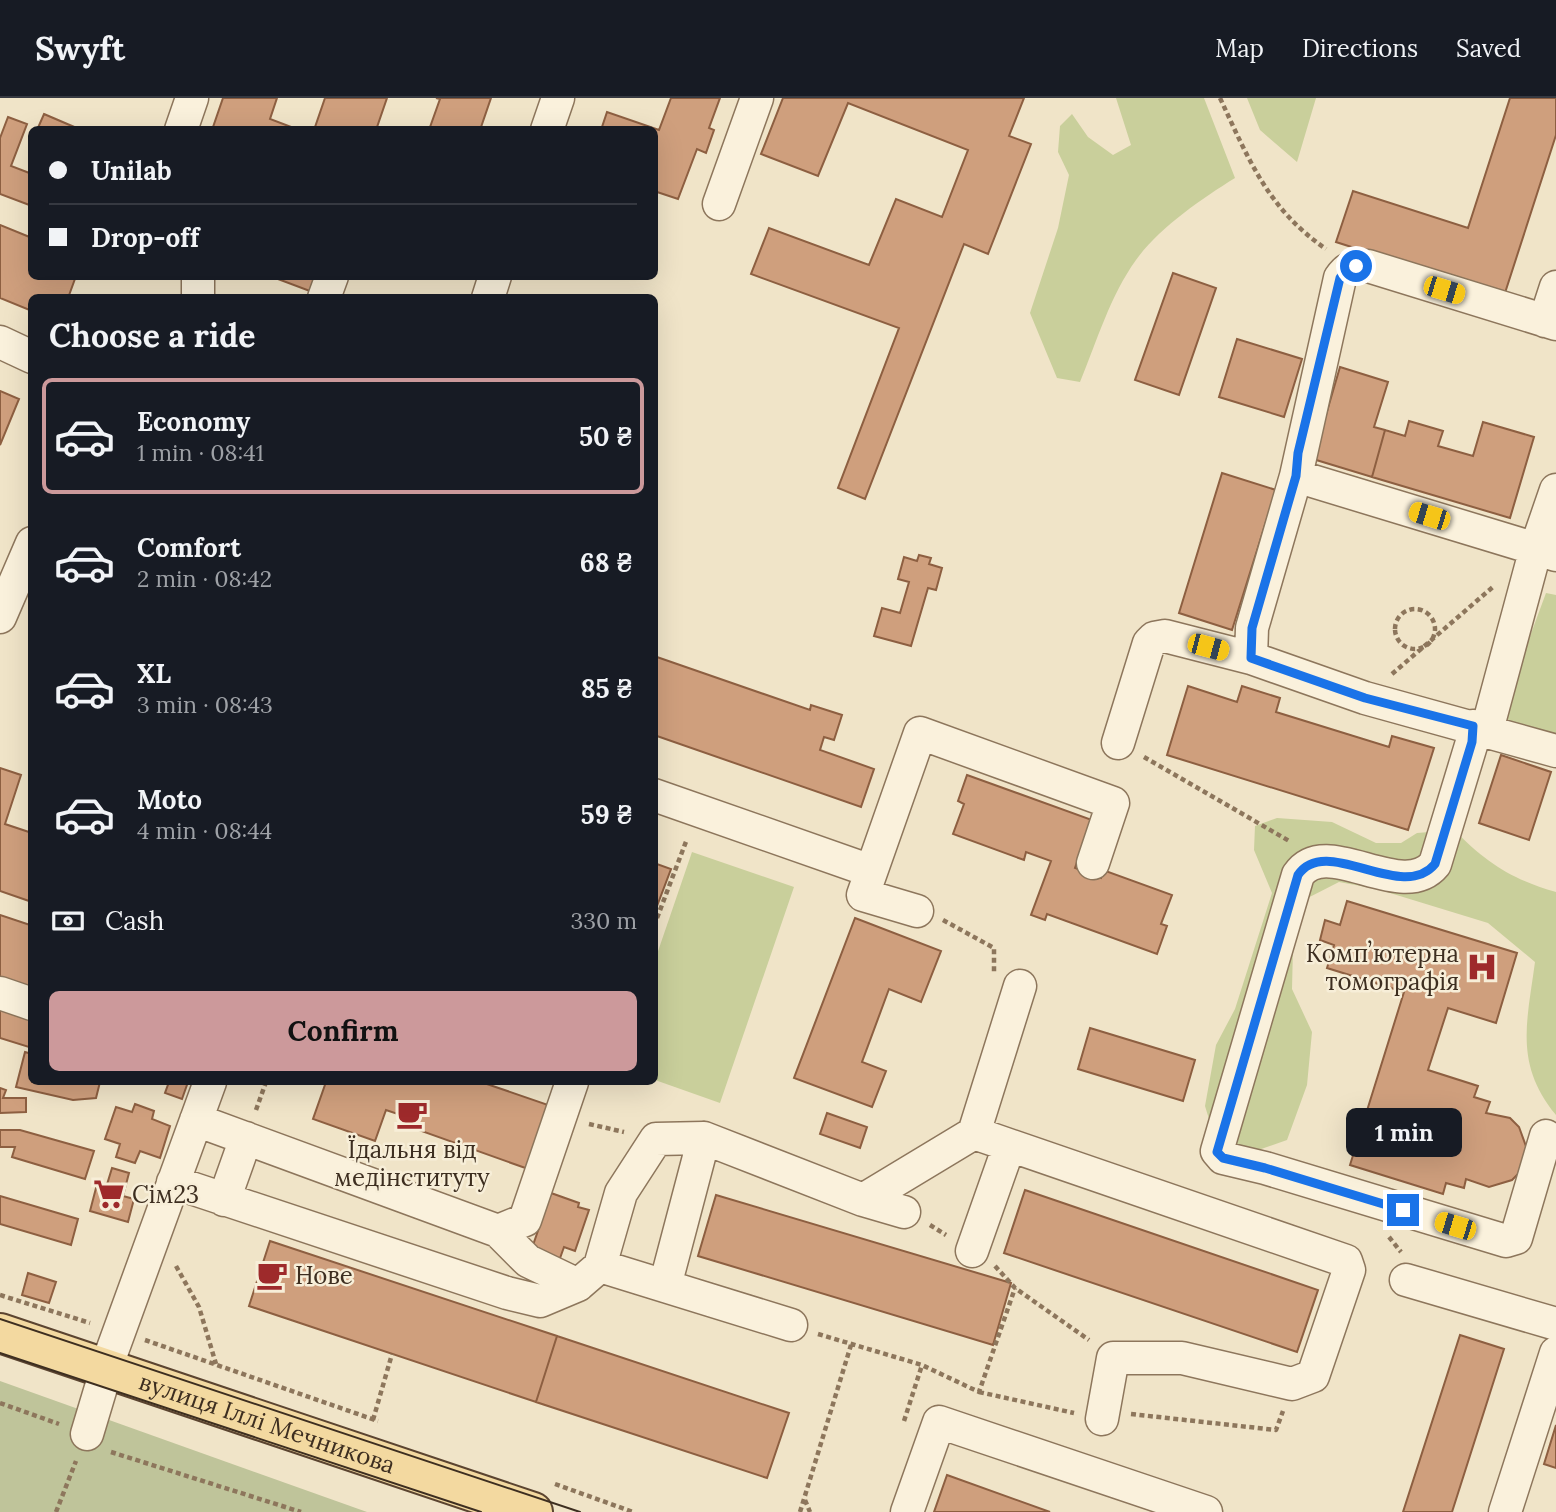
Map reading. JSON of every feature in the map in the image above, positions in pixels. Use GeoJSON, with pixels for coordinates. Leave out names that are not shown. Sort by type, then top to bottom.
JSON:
{"type":"FeatureCollection","features":[{"type":"Feature","properties":{"kind":"main road","name":"вулиця Іллі Мечникова"},"geometry":{"type":"LineString","coordinates":[[0,1333],[108,1367],[533,1512]]}},
{"type":"Feature","properties":{"kind":"street"},"geometry":{"type":"LineString","coordinates":[[182,126],[192,98]]}},
{"type":"Feature","properties":{"kind":"street"},"geometry":{"type":"LineString","coordinates":[[548,126],[558,98]]}},
{"type":"Feature","properties":{"kind":"street"},"geometry":{"type":"LineString","coordinates":[[719,204],[757,98]]}},
{"type":"Feature","properties":{"kind":"street"},"geometry":{"type":"LineString","coordinates":[[1251,658],[1252,628],[1296,476],[1298,453],[1340,278],[1351,266],[1368,267],[1551,322],[1556,287]]}},
{"type":"Feature","properties":{"kind":"street"},"geometry":{"type":"LineString","coordinates":[[0,342],[28,355]]}},
{"type":"Feature","properties":{"kind":"street"},"geometry":{"type":"LineString","coordinates":[[1296,476],[1546,552]]}},
{"type":"Feature","properties":{"kind":"street"},"geometry":{"type":"LineString","coordinates":[[1546,1136],[1516,1238],[1510,1241],[1223,1158],[1218,1154],[1217,1148],[1298,875],[1307,866],[1324,860],[1410,878],[1428,872],[1435,864],[1472,742],[1480,728],[1546,552],[1556,490]]}},
{"type":"Feature","properties":{"kind":"street"},"geometry":{"type":"LineString","coordinates":[[0,617],[28,552]]}},
{"type":"Feature","properties":{"kind":"street"},"geometry":{"type":"LineString","coordinates":[[1118,743],[1149,643],[1154,638],[1165,636],[1251,658],[1365,698],[1556,751]]}},
{"type":"Feature","properties":{"kind":"street"},"geometry":{"type":"LineString","coordinates":[[917,911],[863,895],[920,733],[1113,803],[1093,863]]}},
{"type":"Feature","properties":{"kind":"street"},"geometry":{"type":"LineString","coordinates":[[658,795],[871,871]]}},
{"type":"Feature","properties":{"kind":"street"},"geometry":{"type":"LineString","coordinates":[[863,1200],[974,1133],[1020,986]]}},
{"type":"Feature","properties":{"kind":"street"},"geometry":{"type":"LineString","coordinates":[[0,993],[28,1003]]}},
{"type":"Feature","properties":{"kind":"street"},"geometry":{"type":"LineString","coordinates":[[87,1434],[108,1367],[209,1085]]}},
{"type":"Feature","properties":{"kind":"street"},"geometry":{"type":"LineString","coordinates":[[498,1231],[525,1220],[571,1085]]}},
{"type":"Feature","properties":{"kind":"street"},"geometry":{"type":"LineString","coordinates":[[196,1120],[498,1231],[528,1261],[589,1275],[665,1286],[791,1325]]}},
{"type":"Feature","properties":{"kind":"street"},"geometry":{"type":"LineString","coordinates":[[974,1133],[1346,1261],[1349,1270],[1313,1376],[1292,1384],[1182,1358],[1113,1357],[1102,1419]]}},
{"type":"Feature","properties":{"kind":"street"},"geometry":{"type":"LineString","coordinates":[[224,1199],[246,1138]]}},
{"type":"Feature","properties":{"kind":"street"},"geometry":{"type":"LineString","coordinates":[[173,1182],[507,1293],[540,1301],[589,1275],[621,1193],[656,1139],[704,1138],[863,1200],[904,1212]]}},
{"type":"Feature","properties":{"kind":"street"},"geometry":{"type":"LineString","coordinates":[[665,1286],[704,1138]]}},
{"type":"Feature","properties":{"kind":"street"},"geometry":{"type":"LineString","coordinates":[[972,1251],[1009,1146]]}},
{"type":"Feature","properties":{"kind":"street"},"geometry":{"type":"LineString","coordinates":[[1406,1280],[1556,1324]]}},
{"type":"Feature","properties":{"kind":"street"},"geometry":{"type":"LineString","coordinates":[[1506,1512],[1556,1353]]}},
{"type":"Feature","properties":{"kind":"street"},"geometry":{"type":"LineString","coordinates":[[907,1512],[939,1422],[1206,1512]]}},
{"type":"Feature","properties":{"kind":"path"},"geometry":{"type":"LineString","coordinates":[[1220,98],[1259,181],[1299,230],[1351,266]]}},
{"type":"Feature","properties":{"kind":"path"},"geometry":{"type":"LineString","coordinates":[[1365,698],[1497,583]]}},
{"type":"Feature","properties":{"kind":"path"},"geometry":{"type":"LineString","coordinates":[[1419,609],[1431,617],[1435,630],[1430,642],[1418,648],[1405,646],[1395,628],[1401,615],[1419,609]]}},
{"type":"Feature","properties":{"kind":"path"},"geometry":{"type":"LineString","coordinates":[[1118,743],[1324,860]]}},
{"type":"Feature","properties":{"kind":"path"},"geometry":{"type":"LineString","coordinates":[[658,915],[697,810]]}},
{"type":"Feature","properties":{"kind":"path"},"geometry":{"type":"LineString","coordinates":[[951,923],[994,948],[994,976],[1020,986]]}},
{"type":"Feature","properties":{"kind":"path"},"geometry":{"type":"LineString","coordinates":[[583,1123],[656,1139]]}},
{"type":"Feature","properties":{"kind":"path"},"geometry":{"type":"LineString","coordinates":[[170,1256],[199,1307],[216,1365]]}},
{"type":"Feature","properties":{"kind":"path"},"geometry":{"type":"LineString","coordinates":[[979,1392],[1015,1288],[1113,1357]]}},
{"type":"Feature","properties":{"kind":"path"},"geometry":{"type":"LineString","coordinates":[[800,1512],[851,1345],[922,1365],[979,1392],[1102,1419],[1132,1414],[1276,1430],[1292,1384]]}},
{"type":"Feature","properties":{"kind":"path"},"geometry":{"type":"LineString","coordinates":[[373,1420],[392,1354]]}},
{"type":"Feature","properties":{"kind":"path"},"geometry":{"type":"LineString","coordinates":[[0,1403],[87,1434],[100,1449],[301,1512]]}},
{"type":"Feature","properties":{"kind":"path"},"geometry":{"type":"LineString","coordinates":[[56,1512],[87,1434]]}},
{"type":"Feature","properties":{"kind":"path"},"geometry":{"type":"LineString","coordinates":[[804,1499],[810,1512]]}},
{"type":"Feature","properties":{"kind":"green space"},"geometry":{"type":"Polygon","coordinates":[[[1116,98],[1204,98],[1235,178],[1168,226],[1145,248],[1111,304],[1080,382],[1057,378],[1030,313],[1058,228],[1069,175],[1058,152],[1060,126],[1072,114],[1088,137],[1113,155],[1131,145],[1116,98]]]}},
{"type":"Feature","properties":{"kind":"green space"},"geometry":{"type":"Polygon","coordinates":[[[1247,98],[1316,98],[1297,162],[1260,130],[1247,98]]]}},
{"type":"Feature","properties":{"kind":"green space"},"geometry":{"type":"Polygon","coordinates":[[[1546,593],[1556,595],[1556,741],[1498,723],[1546,593]]]}},
{"type":"Feature","properties":{"kind":"green space"},"geometry":{"type":"Polygon","coordinates":[[[1277,818],[1332,822],[1376,843],[1401,843],[1417,833],[1454,830],[1500,868],[1556,892],[1556,1115],[1534,1078],[1529,1060],[1527,1023],[1535,962],[1488,923],[1377,889],[1339,882],[1294,905],[1292,989],[1312,1032],[1307,1085],[1287,1140],[1241,1156],[1217,1145],[1205,1106],[1216,1045],[1235,1009],[1272,893],[1254,850],[1255,826],[1277,818]]]}},
{"type":"Feature","properties":{"kind":"green space"},"geometry":{"type":"Polygon","coordinates":[[[692,852],[794,887],[720,1103],[658,1081],[658,951],[692,852]]]}},
{"type":"Feature","properties":{"kind":"green space"},"geometry":{"type":"Polygon","coordinates":[[[0,1381],[367,1512],[0,1512],[0,1381]]]}},
{"type":"Feature","properties":{"kind":"building"},"geometry":{"type":"Polygon","coordinates":[[[223,98],[277,98],[270,119],[288,126],[213,126],[223,98]]]}},
{"type":"Feature","properties":{"kind":"building"},"geometry":{"type":"Polygon","coordinates":[[[325,98],[387,98],[377,126],[315,126],[325,98]]]}},
{"type":"Feature","properties":{"kind":"building"},"geometry":{"type":"Polygon","coordinates":[[[436,98],[491,98],[481,126],[430,126],[440,99],[436,98]]]}},
{"type":"Feature","properties":{"kind":"building"},"geometry":{"type":"Polygon","coordinates":[[[671,98],[720,98],[709,128],[714,130],[706,153],[697,149],[678,199],[658,192],[659,130],[671,98]]]}},
{"type":"Feature","properties":{"kind":"building"},"geometry":{"type":"Polygon","coordinates":[[[783,98],[1024,98],[1009,136],[1031,144],[988,254],[964,244],[865,499],[838,488],[899,328],[751,274],[769,228],[869,265],[896,199],[942,217],[968,150],[848,103],[818,176],[761,154],[783,98]]]}},
{"type":"Feature","properties":{"kind":"building"},"geometry":{"type":"Polygon","coordinates":[[[1510,98],[1556,98],[1556,135],[1504,296],[1336,242],[1353,191],[1468,228],[1510,98]]]}},
{"type":"Feature","properties":{"kind":"building"},"geometry":{"type":"Polygon","coordinates":[[[607,112],[647,126],[602,126],[607,112]]]}},
{"type":"Feature","properties":{"kind":"building"},"geometry":{"type":"Polygon","coordinates":[[[44,114],[72,126],[39,126],[44,114]]]}},
{"type":"Feature","properties":{"kind":"building"},"geometry":{"type":"Polygon","coordinates":[[[8,117],[27,124],[11,166],[28,172],[28,204],[0,194],[0,138],[8,117]]]}},
{"type":"Feature","properties":{"kind":"building"},"geometry":{"type":"Polygon","coordinates":[[[0,225],[28,236],[28,280],[75,280],[69,294],[28,294],[28,309],[0,298],[0,225]]]}},
{"type":"Feature","properties":{"kind":"building"},"geometry":{"type":"Polygon","coordinates":[[[1173,273],[1216,288],[1179,395],[1135,380],[1173,273]]]}},
{"type":"Feature","properties":{"kind":"building"},"geometry":{"type":"Polygon","coordinates":[[[281,280],[320,280],[315,293],[281,280]]]}},
{"type":"Feature","properties":{"kind":"building"},"geometry":{"type":"Polygon","coordinates":[[[1237,339],[1302,359],[1284,417],[1219,397],[1237,339]]]}},
{"type":"Feature","properties":{"kind":"building"},"geometry":{"type":"Polygon","coordinates":[[[1340,367],[1388,382],[1374,427],[1385,430],[1372,477],[1313,459],[1340,367]]]}},
{"type":"Feature","properties":{"kind":"building"},"geometry":{"type":"Polygon","coordinates":[[[0,391],[19,399],[0,445],[0,391]]]}},
{"type":"Feature","properties":{"kind":"building"},"geometry":{"type":"Polygon","coordinates":[[[1409,421],[1443,431],[1438,446],[1473,456],[1483,422],[1534,437],[1510,518],[1372,477],[1385,430],[1405,436],[1409,421]]]}},
{"type":"Feature","properties":{"kind":"building"},"geometry":{"type":"Polygon","coordinates":[[[1222,473],[1276,490],[1232,630],[1179,613],[1222,473]]]}},
{"type":"Feature","properties":{"kind":"building"},"geometry":{"type":"Polygon","coordinates":[[[919,555],[931,558],[929,564],[942,568],[936,590],[928,588],[911,646],[874,636],[882,608],[900,613],[909,582],[898,579],[904,557],[917,561],[919,555]]]}},
{"type":"Feature","properties":{"kind":"building"},"geometry":{"type":"Polygon","coordinates":[[[658,657],[810,710],[811,705],[842,715],[834,740],[824,737],[820,750],[874,769],[861,807],[658,736],[658,657]]]}},
{"type":"Feature","properties":{"kind":"building"},"geometry":{"type":"Polygon","coordinates":[[[1188,686],[1237,702],[1242,686],[1280,698],[1276,712],[1389,747],[1392,736],[1434,748],[1408,830],[1167,755],[1188,686]]]}},
{"type":"Feature","properties":{"kind":"building"},"geometry":{"type":"Polygon","coordinates":[[[1501,755],[1551,772],[1529,840],[1479,823],[1501,755]]]}},
{"type":"Feature","properties":{"kind":"building"},"geometry":{"type":"Polygon","coordinates":[[[0,768],[21,775],[5,824],[28,832],[28,901],[0,891],[0,768]]]}},
{"type":"Feature","properties":{"kind":"building"},"geometry":{"type":"Polygon","coordinates":[[[967,775],[1092,820],[1075,868],[1101,878],[1103,870],[1172,895],[1161,924],[1167,926],[1157,954],[1047,914],[1045,920],[1031,915],[1051,861],[1026,852],[1024,860],[953,834],[964,804],[958,801],[967,775]]]}},
{"type":"Feature","properties":{"kind":"building"},"geometry":{"type":"Polygon","coordinates":[[[658,864],[671,869],[658,903],[658,864]]]}},
{"type":"Feature","properties":{"kind":"building"},"geometry":{"type":"Polygon","coordinates":[[[1347,901],[1517,953],[1496,1023],[1448,1008],[1428,1070],[1478,1086],[1474,1097],[1490,1102],[1486,1113],[1510,1118],[1519,1127],[1527,1149],[1520,1172],[1512,1180],[1489,1187],[1466,1179],[1464,1188],[1446,1183],[1443,1194],[1350,1165],[1404,992],[1327,968],[1334,945],[1320,940],[1325,920],[1340,925],[1347,901]]]}},
{"type":"Feature","properties":{"kind":"building"},"geometry":{"type":"Polygon","coordinates":[[[0,915],[28,924],[28,990],[0,980],[0,915]]]}},
{"type":"Feature","properties":{"kind":"building"},"geometry":{"type":"Polygon","coordinates":[[[855,918],[941,951],[921,1002],[889,989],[862,1062],[886,1071],[872,1107],[794,1078],[855,918]]]}},
{"type":"Feature","properties":{"kind":"building"},"geometry":{"type":"Polygon","coordinates":[[[0,1006],[28,1015],[28,1047],[0,1038],[0,1006]]]}},
{"type":"Feature","properties":{"kind":"building"},"geometry":{"type":"Polygon","coordinates":[[[1090,1028],[1195,1060],[1183,1101],[1078,1069],[1090,1028]]]}},
{"type":"Feature","properties":{"kind":"building"},"geometry":{"type":"Polygon","coordinates":[[[25,1052],[28,1053],[28,1085],[99,1085],[96,1098],[73,1100],[16,1087],[25,1052]]]}},
{"type":"Feature","properties":{"kind":"building"},"geometry":{"type":"Polygon","coordinates":[[[168,1085],[187,1085],[182,1099],[165,1093],[168,1085]]]}},
{"type":"Feature","properties":{"kind":"building"},"geometry":{"type":"Polygon","coordinates":[[[325,1085],[490,1085],[554,1107],[531,1170],[413,1128],[416,1120],[386,1110],[375,1141],[313,1119],[325,1085]]]}},
{"type":"Feature","properties":{"kind":"building"},"geometry":{"type":"Polygon","coordinates":[[[0,1088],[6,1090],[3,1098],[26,1098],[26,1112],[0,1113],[0,1088]]]}},
{"type":"Feature","properties":{"kind":"building"},"geometry":{"type":"Polygon","coordinates":[[[135,1104],[154,1111],[152,1119],[170,1126],[160,1158],[140,1151],[135,1163],[116,1157],[120,1144],[105,1139],[116,1107],[132,1112],[135,1104]]]}},
{"type":"Feature","properties":{"kind":"building"},"geometry":{"type":"Polygon","coordinates":[[[827,1113],[867,1127],[860,1148],[820,1134],[827,1113]]]}},
{"type":"Feature","properties":{"kind":"building"},"geometry":{"type":"Polygon","coordinates":[[[0,1130],[20,1130],[94,1151],[85,1179],[12,1157],[15,1147],[0,1147],[0,1130]]]}},
{"type":"Feature","properties":{"kind":"building","name":"Сім23"},"geometry":{"type":"Polygon","coordinates":[[[112,1168],[129,1173],[123,1196],[134,1199],[128,1222],[90,1211],[96,1188],[105,1191],[112,1168]]]}},
{"type":"Feature","properties":{"kind":"building"},"geometry":{"type":"Polygon","coordinates":[[[1025,1190],[1318,1290],[1297,1352],[1004,1253],[1025,1190]]]}},
{"type":"Feature","properties":{"kind":"building"},"geometry":{"type":"Polygon","coordinates":[[[551,1193],[579,1203],[578,1207],[589,1210],[575,1251],[564,1247],[559,1261],[531,1251],[551,1193]]]}},
{"type":"Feature","properties":{"kind":"building"},"geometry":{"type":"Polygon","coordinates":[[[716,1195],[1011,1283],[993,1345],[698,1256],[716,1195]]]}},
{"type":"Feature","properties":{"kind":"building"},"geometry":{"type":"Polygon","coordinates":[[[0,1196],[78,1219],[71,1245],[0,1224],[0,1196]]]}},
{"type":"Feature","properties":{"kind":"building"},"geometry":{"type":"Polygon","coordinates":[[[270,1241],[557,1336],[536,1402],[249,1306],[270,1241]]]}},
{"type":"Feature","properties":{"kind":"building"},"geometry":{"type":"Polygon","coordinates":[[[28,1273],[56,1282],[49,1303],[22,1295],[28,1273]]]}},
{"type":"Feature","properties":{"kind":"building"},"geometry":{"type":"Polygon","coordinates":[[[1460,1335],[1504,1349],[1452,1512],[1403,1512],[1460,1335]]]}},
{"type":"Feature","properties":{"kind":"building"},"geometry":{"type":"Polygon","coordinates":[[[557,1336],[789,1413],[767,1478],[536,1402],[557,1336]]]}},
{"type":"Feature","properties":{"kind":"building"},"geometry":{"type":"Polygon","coordinates":[[[1556,1425],[1556,1468],[1544,1464],[1556,1425]]]}},
{"type":"Feature","properties":{"kind":"building"},"geometry":{"type":"Polygon","coordinates":[[[947,1475],[1050,1512],[934,1512],[947,1475]]]}},
{"type":"Feature","properties":{"kind":"tram line"},"geometry":{"type":"LineString","coordinates":[[0,1319],[580,1512]]}},
{"type":"Feature","properties":{"kind":"tram line"},"geometry":{"type":"LineString","coordinates":[[0,1353],[481,1512]]}},
{"type":"Feature","properties":{"kind":"place","name":"Компʼютерна томографія"},"geometry":{"type":"Point","coordinates":[1482,967]}},
{"type":"Feature","properties":{"kind":"place","name":"Їдальня від медінституту"},"geometry":{"type":"Point","coordinates":[412,1114]}},
{"type":"Feature","properties":{"kind":"place","name":"Сім23"},"geometry":{"type":"Point","coordinates":[109,1194]}},
{"type":"Feature","properties":{"kind":"place","name":"Нове"},"geometry":{"type":"Point","coordinates":[272,1275]}},
{"type":"Feature","properties":{"kind":"route"},"geometry":{"type":"LineString","coordinates":[[1356,266],[1351,266],[1340,278],[1298,453],[1296,476],[1252,628],[1251,658],[1365,698],[1473,726],[1474,732],[1435,864],[1428,872],[1420,877],[1410,878],[1324,860],[1301,869],[1217,1152],[1223,1158],[1403,1210]]}}]}
